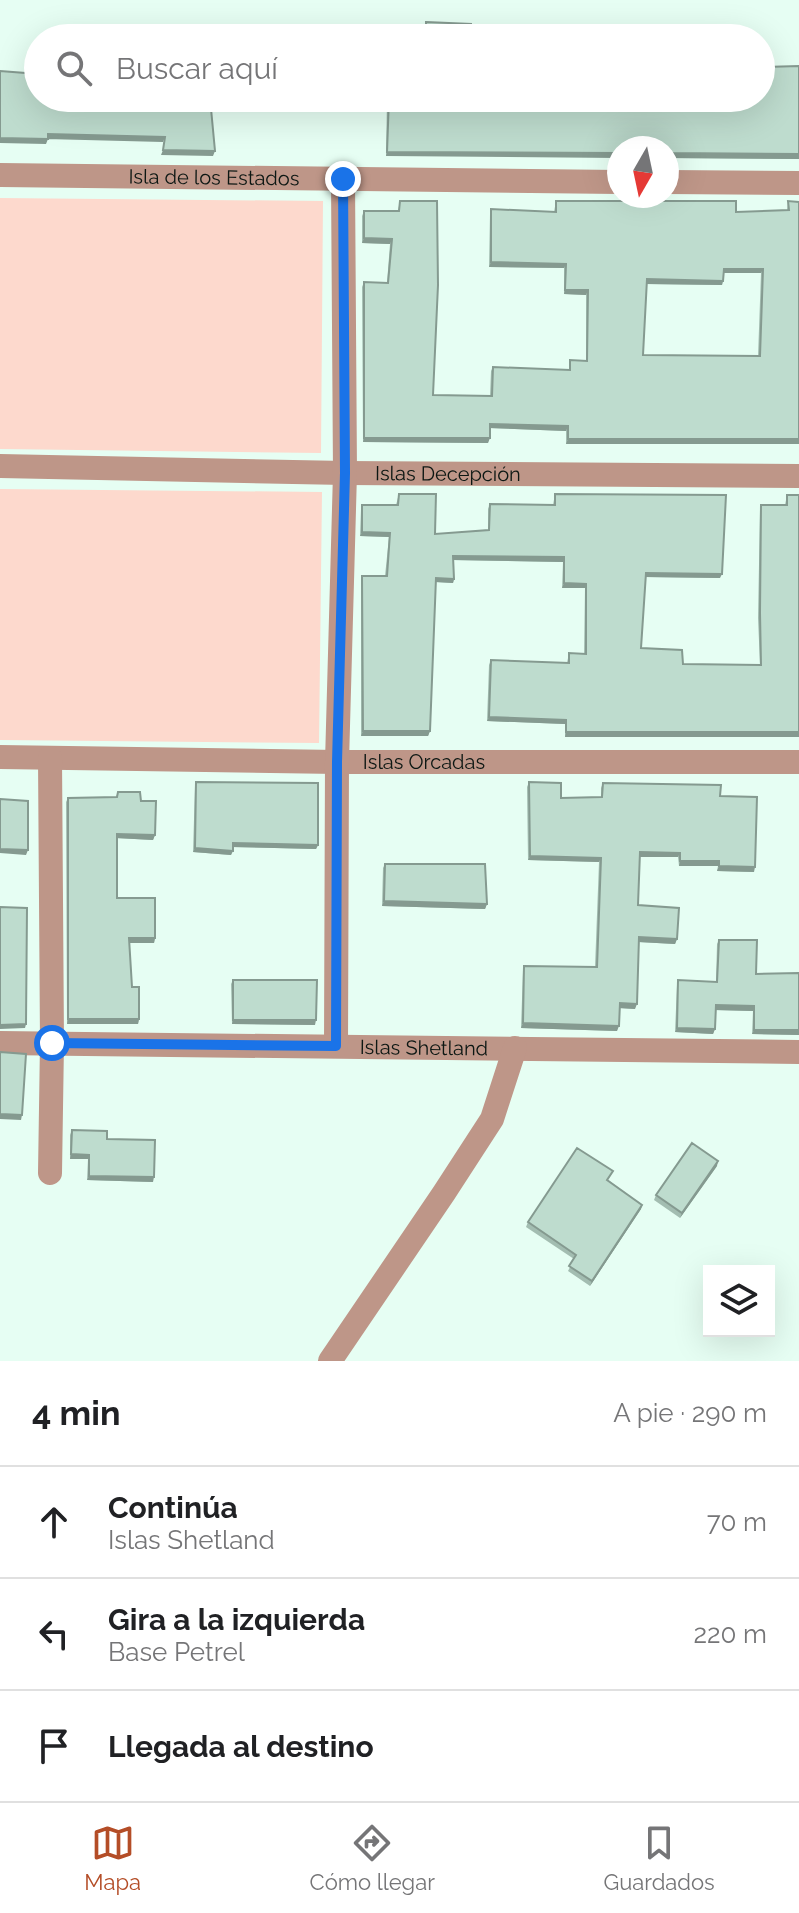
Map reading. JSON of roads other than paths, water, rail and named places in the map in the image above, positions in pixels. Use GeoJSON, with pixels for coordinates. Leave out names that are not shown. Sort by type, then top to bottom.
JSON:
{"type":"FeatureCollection","features":[{"type":"Feature","properties":{"kind":"street","name":"Isla de los Estados"},"geometry":{"type":"LineString","coordinates":[[0,175],[607,182]]}},
{"type":"Feature","properties":{"kind":"street"},"geometry":{"type":"LineString","coordinates":[[336,1046],[337,762],[345,473],[343,179]]}},
{"type":"Feature","properties":{"kind":"street"},"geometry":{"type":"LineString","coordinates":[[679,182],[799,183]]}},
{"type":"Feature","properties":{"kind":"street","name":"Islas Decepción"},"geometry":{"type":"LineString","coordinates":[[0,466],[345,473],[799,476]]}},
{"type":"Feature","properties":{"kind":"street","name":"Islas Orcadas"},"geometry":{"type":"LineString","coordinates":[[0,757],[337,762],[799,762]]}},
{"type":"Feature","properties":{"kind":"street"},"geometry":{"type":"LineString","coordinates":[[50,758],[50,1173]]}},
{"type":"Feature","properties":{"kind":"street","name":"Islas Shetland"},"geometry":{"type":"LineString","coordinates":[[0,1043],[799,1052]]}},
{"type":"Feature","properties":{"kind":"street"},"geometry":{"type":"LineString","coordinates":[[330,1361],[492,1119],[515,1048]]}}]}
